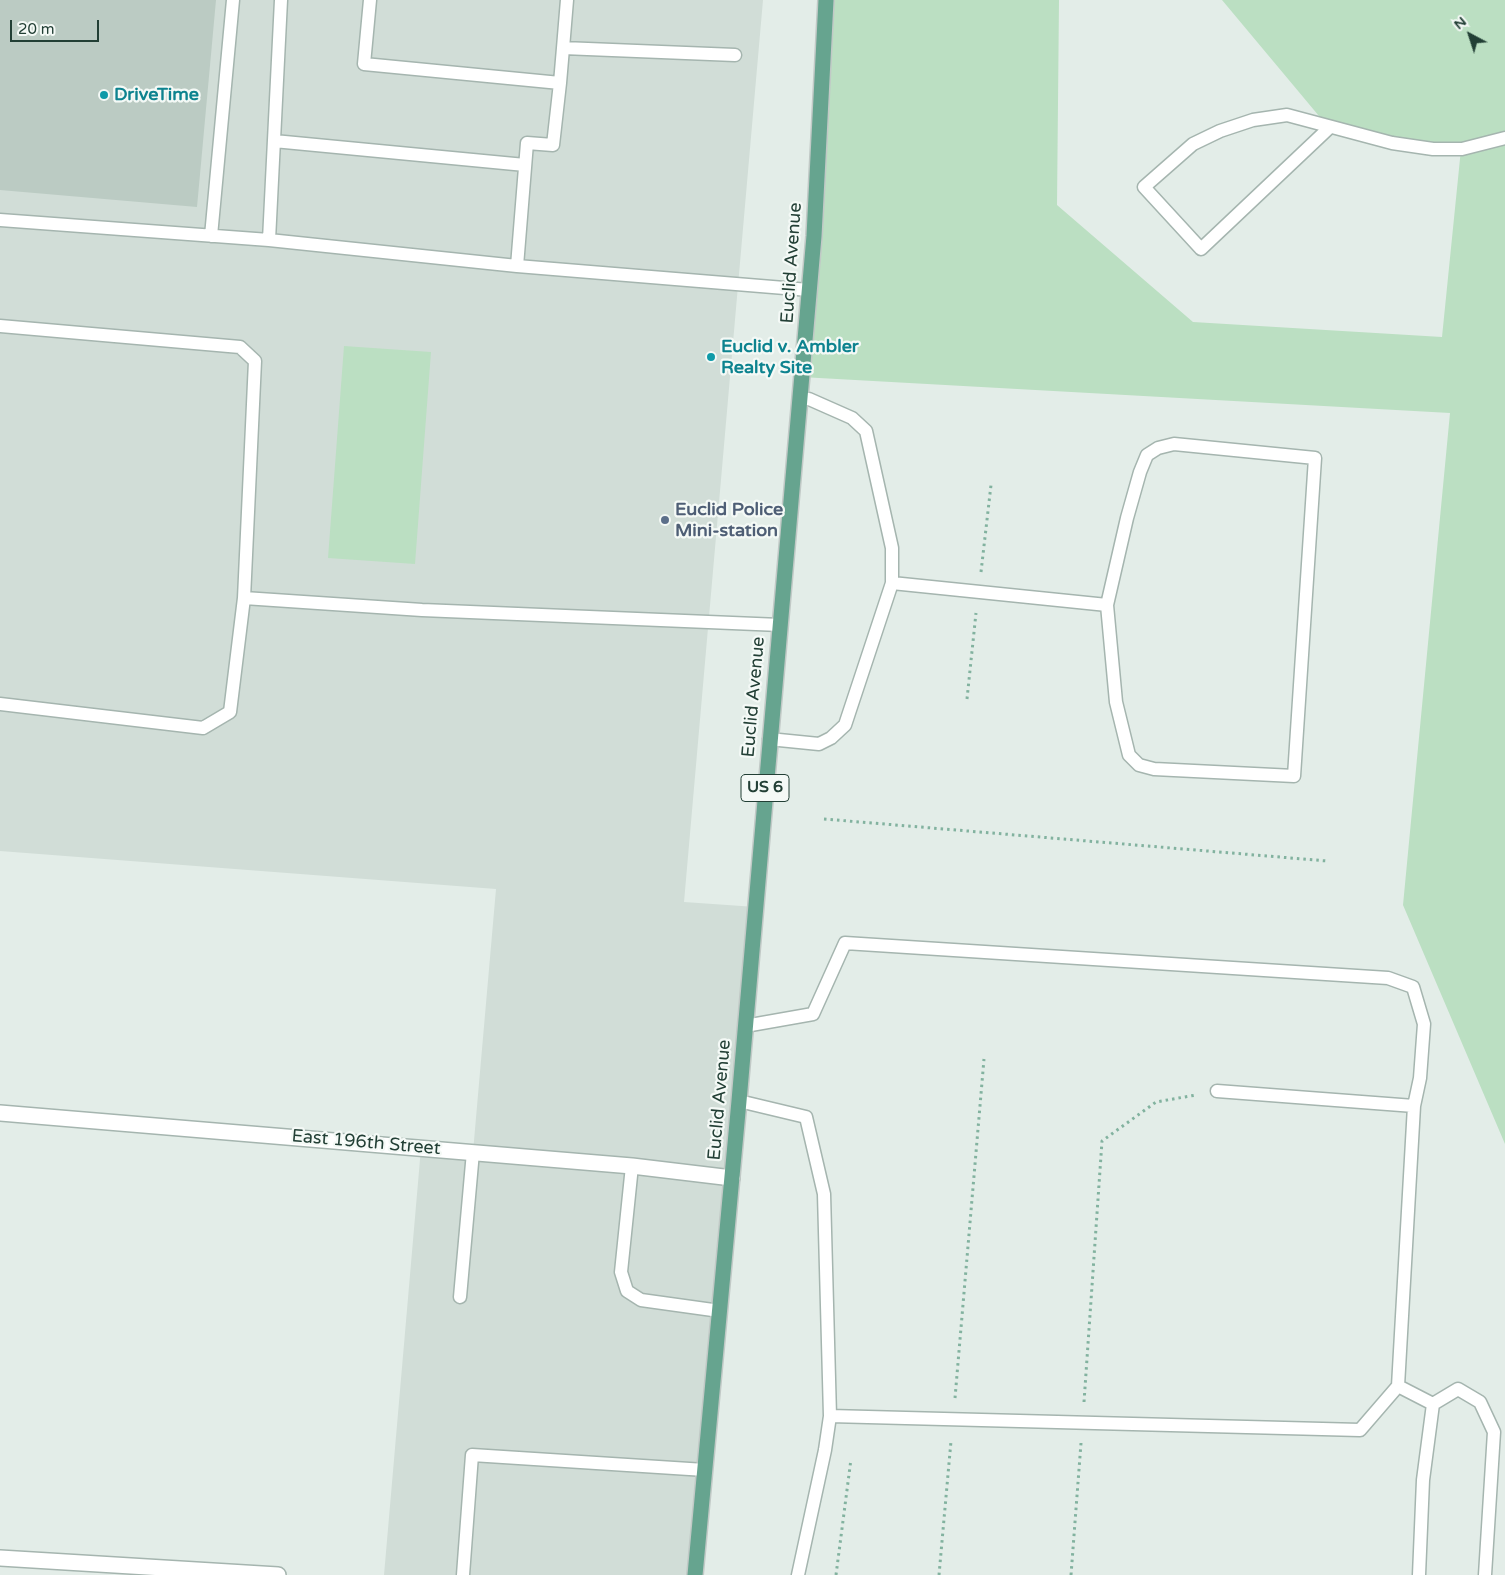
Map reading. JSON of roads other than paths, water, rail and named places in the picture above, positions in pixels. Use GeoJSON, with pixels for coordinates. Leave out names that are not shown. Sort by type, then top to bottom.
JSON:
{"type":"FeatureCollection","features":[{"type":"Feature","properties":{"kind":"main road","name":"Euclid Avenue"},"geometry":{"type":"LineString","coordinates":[[695,1575],[739,1101],[809,290],[826,0]]}},
{"type":"Feature","properties":{"kind":"street","name":"East 196th Street"},"geometry":{"type":"LineString","coordinates":[[0,1113],[632,1166],[732,1178]]}},
{"type":"Feature","properties":{"kind":"street"},"geometry":{"type":"LineString","coordinates":[[0,1558],[278,1575]]}},
{"type":"Feature","properties":{"kind":"lane"},"geometry":{"type":"LineString","coordinates":[[211,236],[233,0]]}},
{"type":"Feature","properties":{"kind":"lane"},"geometry":{"type":"LineString","coordinates":[[269,240],[280,0]]}},
{"type":"Feature","properties":{"kind":"lane"},"geometry":{"type":"LineString","coordinates":[[370,0],[364,64],[560,83]]}},
{"type":"Feature","properties":{"kind":"lane"},"geometry":{"type":"LineString","coordinates":[[517,266],[527,144],[553,145],[567,0]]}},
{"type":"Feature","properties":{"kind":"lane"},"geometry":{"type":"LineString","coordinates":[[563,48],[735,55]]}},
{"type":"Feature","properties":{"kind":"lane"},"geometry":{"type":"LineString","coordinates":[[1329,128],[1200,249],[1144,186],[1193,144],[1220,131],[1253,120],[1287,115],[1307,119],[1329,128],[1392,143],[1433,149],[1462,149],[1505,138]]}},
{"type":"Feature","properties":{"kind":"lane"},"geometry":{"type":"LineString","coordinates":[[274,141],[526,165]]}},
{"type":"Feature","properties":{"kind":"lane"},"geometry":{"type":"LineString","coordinates":[[0,220],[269,240],[517,266],[809,290]]}},
{"type":"Feature","properties":{"kind":"lane"},"geometry":{"type":"LineString","coordinates":[[0,326],[240,347],[255,361],[244,598],[230,712],[203,728],[0,704]]}},
{"type":"Feature","properties":{"kind":"lane"},"geometry":{"type":"LineString","coordinates":[[769,739],[819,744],[831,738],[845,724],[892,582],[892,548],[866,432],[852,418],[809,399],[799,399]]}},
{"type":"Feature","properties":{"kind":"lane"},"geometry":{"type":"LineString","coordinates":[[1174,444],[1316,458],[1294,776],[1154,769],[1139,765],[1129,755],[1116,702],[1107,605],[1127,518],[1140,472],[1147,455],[1158,448],[1174,444]]}},
{"type":"Feature","properties":{"kind":"lane"},"geometry":{"type":"LineString","coordinates":[[892,582],[1107,605]]}},
{"type":"Feature","properties":{"kind":"lane"},"geometry":{"type":"LineString","coordinates":[[244,598],[422,610],[780,625]]}},
{"type":"Feature","properties":{"kind":"lane"},"geometry":{"type":"LineString","coordinates":[[745,1026],[813,1014],[845,943],[1388,978],[1413,987],[1424,1024],[1420,1078],[1414,1106],[1398,1386],[1360,1430],[830,1416]]}},
{"type":"Feature","properties":{"kind":"lane"},"geometry":{"type":"LineString","coordinates":[[1217,1090],[1414,1106]]}},
{"type":"Feature","properties":{"kind":"lane"},"geometry":{"type":"LineString","coordinates":[[739,1101],[806,1117],[824,1194],[830,1416],[825,1450],[798,1575]]}},
{"type":"Feature","properties":{"kind":"lane"},"geometry":{"type":"LineString","coordinates":[[460,1297],[473,1152]]}},
{"type":"Feature","properties":{"kind":"lane"},"geometry":{"type":"LineString","coordinates":[[632,1166],[621,1272],[627,1290],[641,1300],[720,1311]]}},
{"type":"Feature","properties":{"kind":"lane"},"geometry":{"type":"LineString","coordinates":[[1398,1386],[1433,1404]]}},
{"type":"Feature","properties":{"kind":"lane"},"geometry":{"type":"LineString","coordinates":[[1433,1404],[1458,1389],[1480,1402],[1494,1432],[1485,1575]]}},
{"type":"Feature","properties":{"kind":"lane"},"geometry":{"type":"LineString","coordinates":[[1419,1575],[1423,1480],[1433,1404]]}},
{"type":"Feature","properties":{"kind":"lane"},"geometry":{"type":"LineString","coordinates":[[463,1575],[472,1454],[705,1470]]}},
{"type":"Feature","properties":{"kind":"place","name":"DriveTime"},"geometry":{"type":"Point","coordinates":[104,95]}},
{"type":"Feature","properties":{"kind":"place","name":"Euclid v. Ambler Realty Site"},"geometry":{"type":"Point","coordinates":[711,357]}},
{"type":"Feature","properties":{"kind":"place","name":"Euclid Police Mini-station"},"geometry":{"type":"Point","coordinates":[665,520]}}]}
